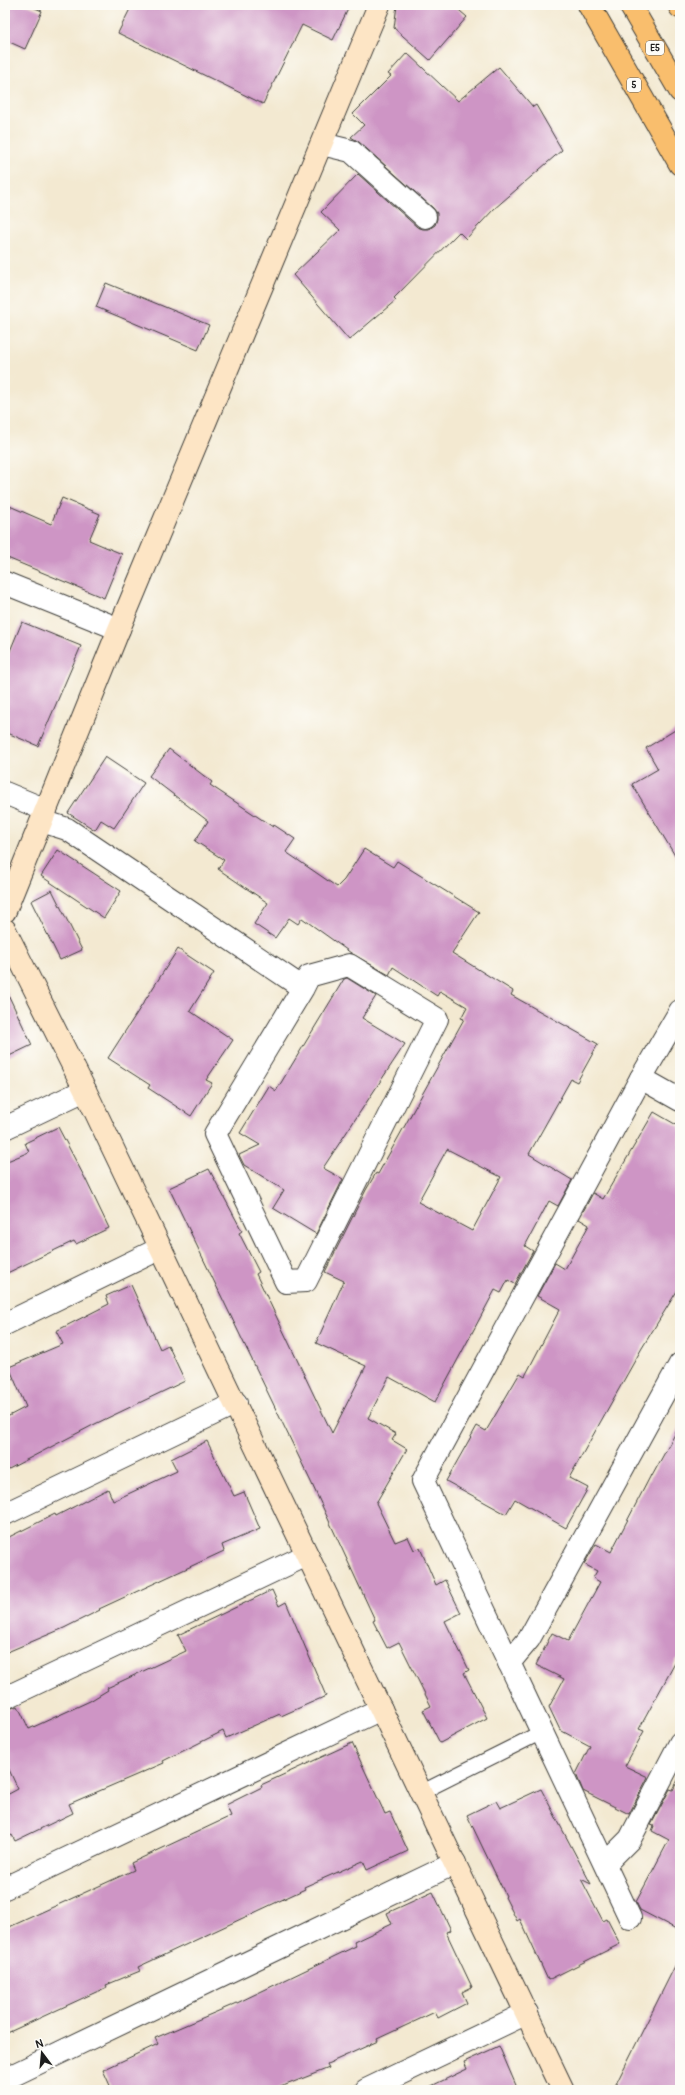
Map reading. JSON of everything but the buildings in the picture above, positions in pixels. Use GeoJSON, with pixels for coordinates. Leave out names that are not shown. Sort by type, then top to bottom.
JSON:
{"type":"FeatureCollection","features":[{"type":"Feature","properties":{"kind":"highway","name":"5"},"geometry":{"type":"LineString","coordinates":[[589,5],[680,164]]}},
{"type":"Feature","properties":{"kind":"highway","name":"E5"},"geometry":{"type":"LineString","coordinates":[[630,5],[680,91]]}},
{"type":"Feature","properties":{"kind":"street"},"geometry":{"type":"LineString","coordinates":[[5,911],[119,629],[379,5]]}},
{"type":"Feature","properties":{"kind":"street"},"geometry":{"type":"LineString","coordinates":[[322,144],[351,151],[425,217]]}},
{"type":"Feature","properties":{"kind":"street"},"geometry":{"type":"LineString","coordinates":[[5,582],[119,629]]}},
{"type":"Feature","properties":{"kind":"street"},"geometry":{"type":"LineString","coordinates":[[5,793],[67,829],[303,988]]}},
{"type":"Feature","properties":{"kind":"street"},"geometry":{"type":"LineString","coordinates":[[5,930],[85,1090],[236,1403],[307,1555],[422,1792],[563,2090]]}},
{"type":"Feature","properties":{"kind":"street"},"geometry":{"type":"LineString","coordinates":[[348,965],[437,1019],[306,1281],[286,1282],[215,1134],[303,988],[309,976],[348,965]]}},
{"type":"Feature","properties":{"kind":"street"},"geometry":{"type":"LineString","coordinates":[[630,1918],[423,1481],[641,1078],[680,1011]]}},
{"type":"Feature","properties":{"kind":"street"},"geometry":{"type":"LineString","coordinates":[[641,1078],[680,1100]]}},
{"type":"Feature","properties":{"kind":"street"},"geometry":{"type":"LineString","coordinates":[[5,1128],[85,1090]]}},
{"type":"Feature","properties":{"kind":"street"},"geometry":{"type":"LineString","coordinates":[[5,1324],[160,1248]]}},
{"type":"Feature","properties":{"kind":"street"},"geometry":{"type":"LineString","coordinates":[[509,1663],[529,1639],[680,1364]]}},
{"type":"Feature","properties":{"kind":"street"},"geometry":{"type":"LineString","coordinates":[[5,1514],[236,1403]]}},
{"type":"Feature","properties":{"kind":"street"},"geometry":{"type":"LineString","coordinates":[[5,1698],[307,1555]]}},
{"type":"Feature","properties":{"kind":"street"},"geometry":{"type":"LineString","coordinates":[[5,1888],[381,1709]]}},
{"type":"Feature","properties":{"kind":"street"},"geometry":{"type":"LineString","coordinates":[[605,1864],[630,1839],[680,1744]]}},
{"type":"Feature","properties":{"kind":"street"},"geometry":{"type":"LineString","coordinates":[[5,2078],[455,1863]]}},
{"type":"Feature","properties":{"kind":"street"},"geometry":{"type":"LineString","coordinates":[[366,2090],[527,2013]]}},
{"type":"Feature","properties":{"kind":"lane"},"geometry":{"type":"LineString","coordinates":[[422,1792],[542,1732]]}}]}
